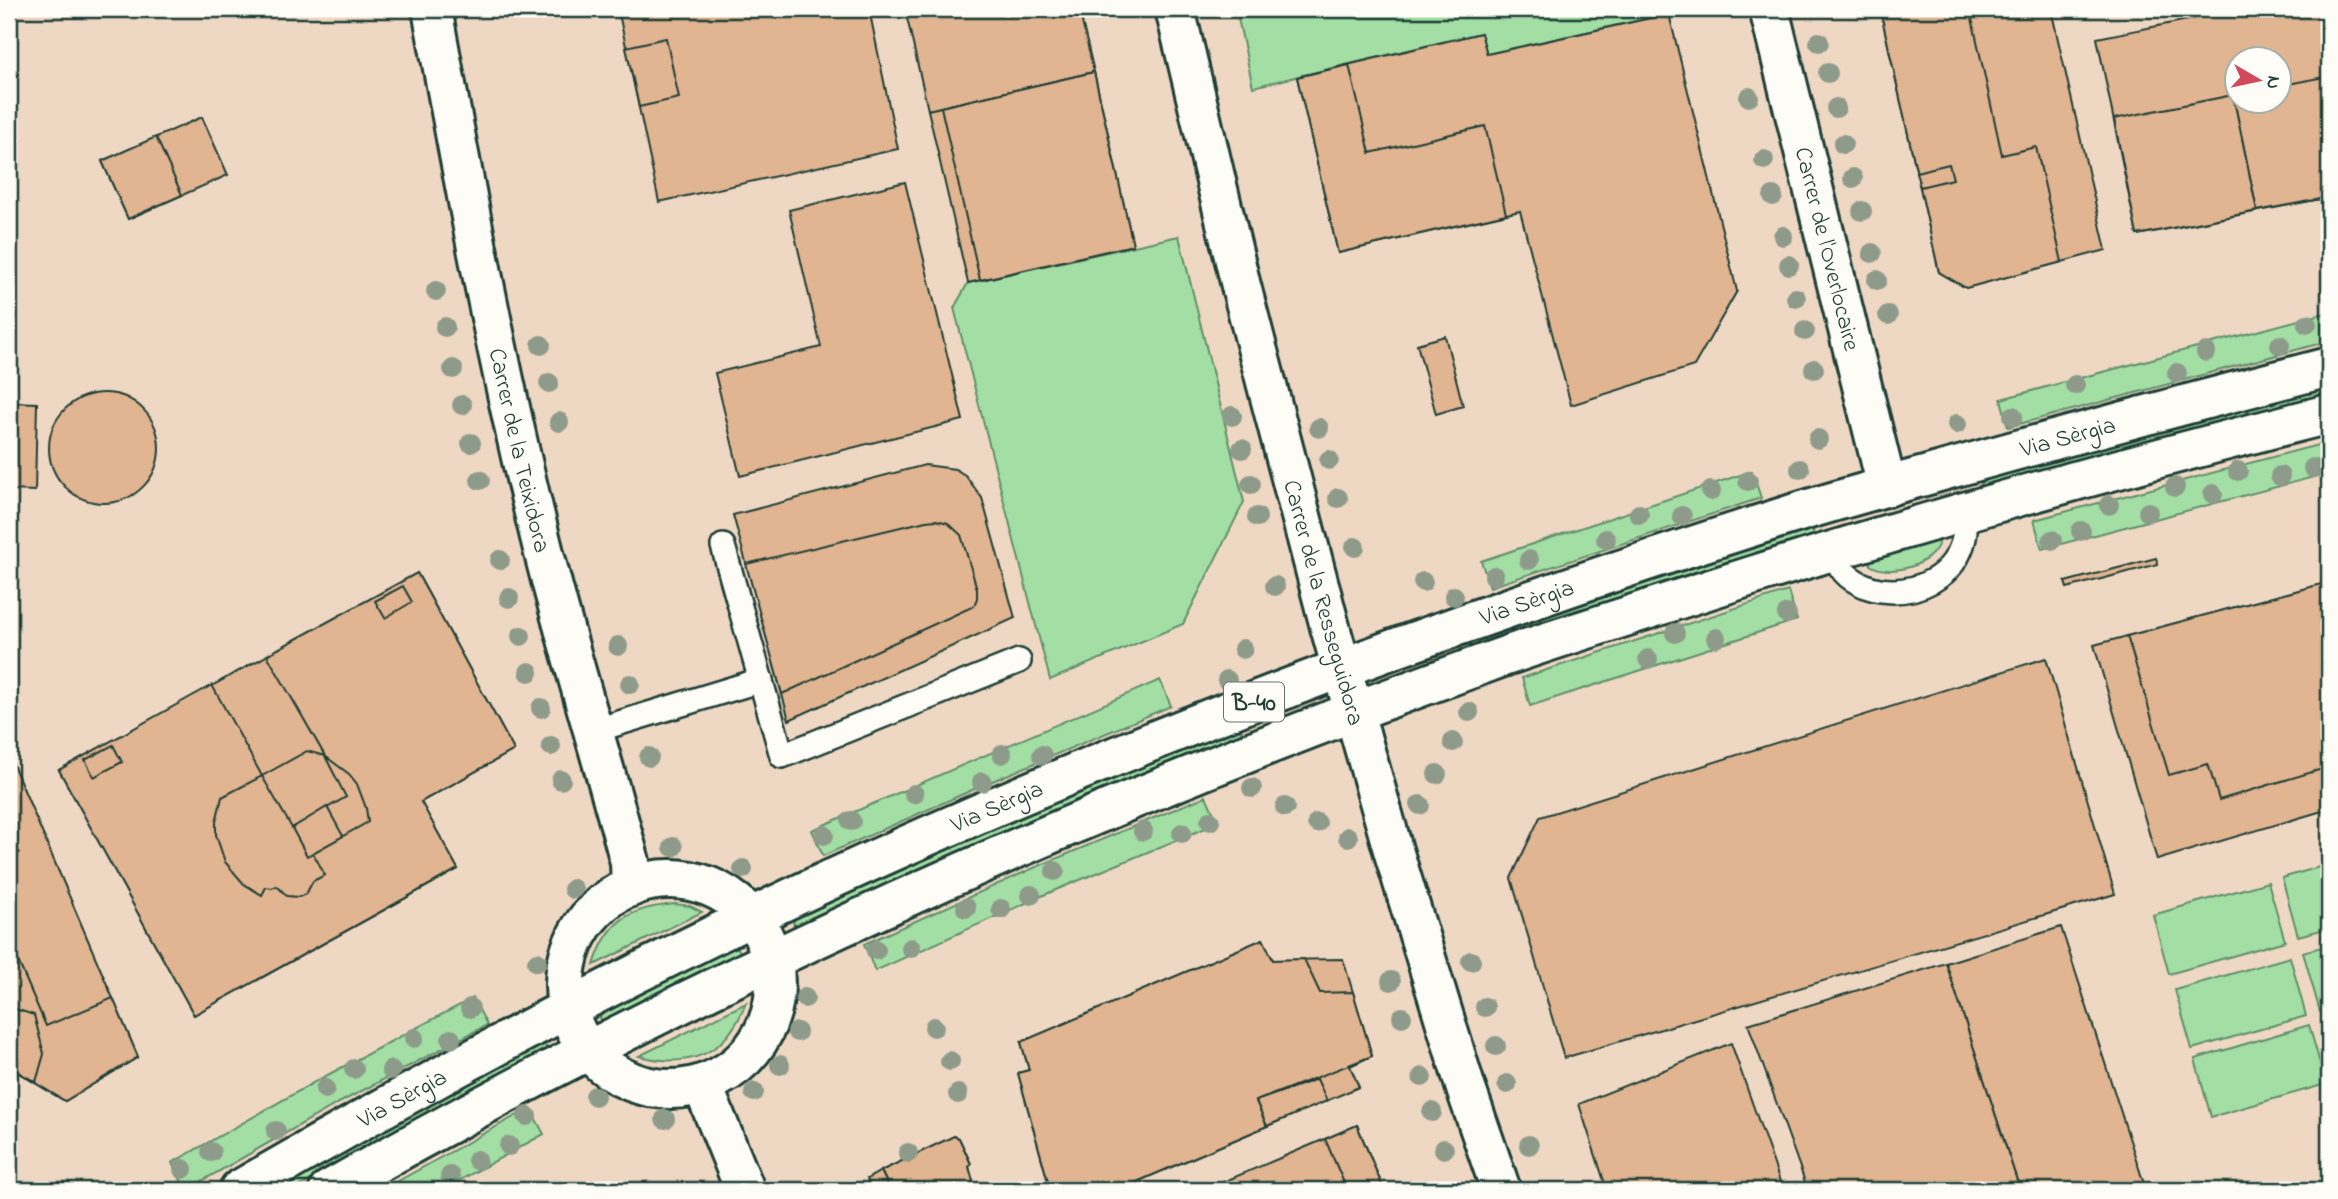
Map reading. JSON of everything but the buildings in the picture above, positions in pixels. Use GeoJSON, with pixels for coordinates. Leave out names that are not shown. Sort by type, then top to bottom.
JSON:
{"type":"FeatureCollection","features":[{"type":"Feature","properties":{"kind":"main road","name":"Carrer de la Teixidora"},"geometry":{"type":"LineString","coordinates":[[432,9],[513,424],[542,548],[630,862],[631,887]]}},
{"type":"Feature","properties":{"kind":"main road","name":"Carrer de la Resseguidora"},"geometry":{"type":"LineString","coordinates":[[1175,9],[1241,286],[1342,669],[1393,850],[1462,1076],[1501,1190]]}},
{"type":"Feature","properties":{"kind":"main road","name":"Carrer de l'Overlocaire"},"geometry":{"type":"LineString","coordinates":[[1769,9],[1887,487]]}},
{"type":"Feature","properties":{"kind":"main road","name":"Via Sèrgia"},"geometry":{"type":"LineString","coordinates":[[239,1190],[347,1128],[568,1009],[817,886],[1006,802],[1196,724],[1562,590],[1785,516],[2329,367]]}},
{"type":"Feature","properties":{"kind":"main road","name":"Via Sèrgia"},"geometry":{"type":"LineString","coordinates":[[329,1190],[538,1076],[838,927],[1024,844],[1354,711],[1495,660],[1833,549],[2329,414]]}},
{"type":"Feature","properties":{"kind":"main road"},"geometry":{"type":"LineString","coordinates":[[656,879],[683,879],[709,886],[733,899],[752,918],[765,938],[773,960],[775,991],[768,1021],[752,1049],[730,1070],[702,1084],[678,1089],[653,1088],[629,1080],[607,1068],[589,1051],[576,1031],[568,1009],[565,979],[570,950],[584,923],[605,901],[631,887],[656,879]]}},
{"type":"Feature","properties":{"kind":"main road"},"geometry":{"type":"LineString","coordinates":[[702,1084],[745,1190]]}},
{"type":"Feature","properties":{"kind":"lane"},"geometry":{"type":"LineString","coordinates":[[1833,549],[1842,569],[1872,589],[1897,592],[1919,588],[1947,570],[1956,558],[1964,539],[1965,511]]}},
{"type":"Feature","properties":{"kind":"lane"},"geometry":{"type":"LineString","coordinates":[[723,546],[782,756],[1019,661]]}},
{"type":"Feature","properties":{"kind":"lane"},"geometry":{"type":"LineString","coordinates":[[593,731],[761,680]]}},
{"type":"Feature","properties":{"kind":"shaded area"},"geometry":{"type":"Polygon","coordinates":[[[9,9],[2329,9],[2329,1190],[9,1190],[9,9]]]}},
{"type":"Feature","properties":{"kind":"green space"},"geometry":{"type":"Polygon","coordinates":[[[1236,9],[1690,9],[1487,54],[1480,33],[1253,87],[1236,9]]]}},
{"type":"Feature","properties":{"kind":"green space"},"geometry":{"type":"Polygon","coordinates":[[[1179,236],[1244,502],[1183,624],[1050,680],[954,308],[968,283],[1179,236]]]}},
{"type":"Feature","properties":{"kind":"green space"},"geometry":{"type":"Polygon","coordinates":[[[2329,312],[2329,341],[2008,427],[2001,399],[2329,312]]]}},
{"type":"Feature","properties":{"kind":"green space"},"geometry":{"type":"Polygon","coordinates":[[[2329,385],[2329,396],[1984,487],[1981,484],[1981,480],[2329,385]]]}},
{"type":"Feature","properties":{"kind":"green space"},"geometry":{"type":"Polygon","coordinates":[[[2329,442],[2329,473],[2042,549],[2034,520],[2329,442]]]}},
{"type":"Feature","properties":{"kind":"green space"},"geometry":{"type":"Polygon","coordinates":[[[1752,471],[1761,498],[1490,587],[1481,561],[1752,471]]]}},
{"type":"Feature","properties":{"kind":"green space"},"geometry":{"type":"Polygon","coordinates":[[[1808,528],[1813,529],[1814,537],[1463,651],[1460,648],[1464,641],[1808,528]]]}},
{"type":"Feature","properties":{"kind":"green space"},"geometry":{"type":"Polygon","coordinates":[[[1935,539],[1939,542],[1929,557],[1910,567],[1888,570],[1870,565],[1871,557],[1935,539]]]}},
{"type":"Feature","properties":{"kind":"green space"},"geometry":{"type":"Polygon","coordinates":[[[1788,591],[1797,620],[1530,706],[1522,678],[1788,591]]]}},
{"type":"Feature","properties":{"kind":"green space"},"geometry":{"type":"Polygon","coordinates":[[[1160,680],[1171,706],[823,856],[812,830],[1160,680]]]}},
{"type":"Feature","properties":{"kind":"green space"},"geometry":{"type":"Polygon","coordinates":[[[1240,727],[1242,735],[800,926],[793,923],[797,915],[1017,817],[1240,727]]]}},
{"type":"Feature","properties":{"kind":"green space"},"geometry":{"type":"Polygon","coordinates":[[[1206,796],[1218,823],[1046,894],[875,971],[864,944],[1034,868],[1206,796]]]}},
{"type":"Feature","properties":{"kind":"green space"},"geometry":{"type":"Polygon","coordinates":[[[2329,864],[2329,928],[2298,936],[2282,878],[2329,864]]]}},
{"type":"Feature","properties":{"kind":"green space"},"geometry":{"type":"Polygon","coordinates":[[[2268,882],[2285,941],[2169,974],[2153,915],[2268,882]]]}},
{"type":"Feature","properties":{"kind":"green space"},"geometry":{"type":"Polygon","coordinates":[[[675,904],[690,906],[702,912],[594,965],[606,937],[622,919],[645,909],[675,904]]]}},
{"type":"Feature","properties":{"kind":"green space"},"geometry":{"type":"Polygon","coordinates":[[[2329,945],[2329,1009],[2320,1012],[2303,952],[2329,945]]]}},
{"type":"Feature","properties":{"kind":"green space"},"geometry":{"type":"Polygon","coordinates":[[[734,947],[738,948],[741,954],[603,1022],[600,1020],[601,1013],[734,947]]]}},
{"type":"Feature","properties":{"kind":"green space"},"geometry":{"type":"Polygon","coordinates":[[[2290,957],[2306,1016],[2192,1049],[2175,990],[2290,957]]]}},
{"type":"Feature","properties":{"kind":"green space"},"geometry":{"type":"Polygon","coordinates":[[[473,998],[487,1025],[335,1105],[186,1190],[172,1163],[320,1079],[473,998]]]}},
{"type":"Feature","properties":{"kind":"green space"},"geometry":{"type":"Polygon","coordinates":[[[746,1003],[728,1035],[704,1054],[674,1061],[639,1056],[746,1003]]]}},
{"type":"Feature","properties":{"kind":"green space"},"geometry":{"type":"Polygon","coordinates":[[[2309,1025],[2326,1084],[2211,1117],[2195,1059],[2309,1025]]]}},
{"type":"Feature","properties":{"kind":"green space"},"geometry":{"type":"Polygon","coordinates":[[[542,1042],[547,1048],[544,1053],[294,1190],[274,1190],[542,1042]]]}},
{"type":"Feature","properties":{"kind":"green space"},"geometry":{"type":"Polygon","coordinates":[[[530,1108],[544,1134],[442,1190],[382,1190],[530,1108]]]}}]}
